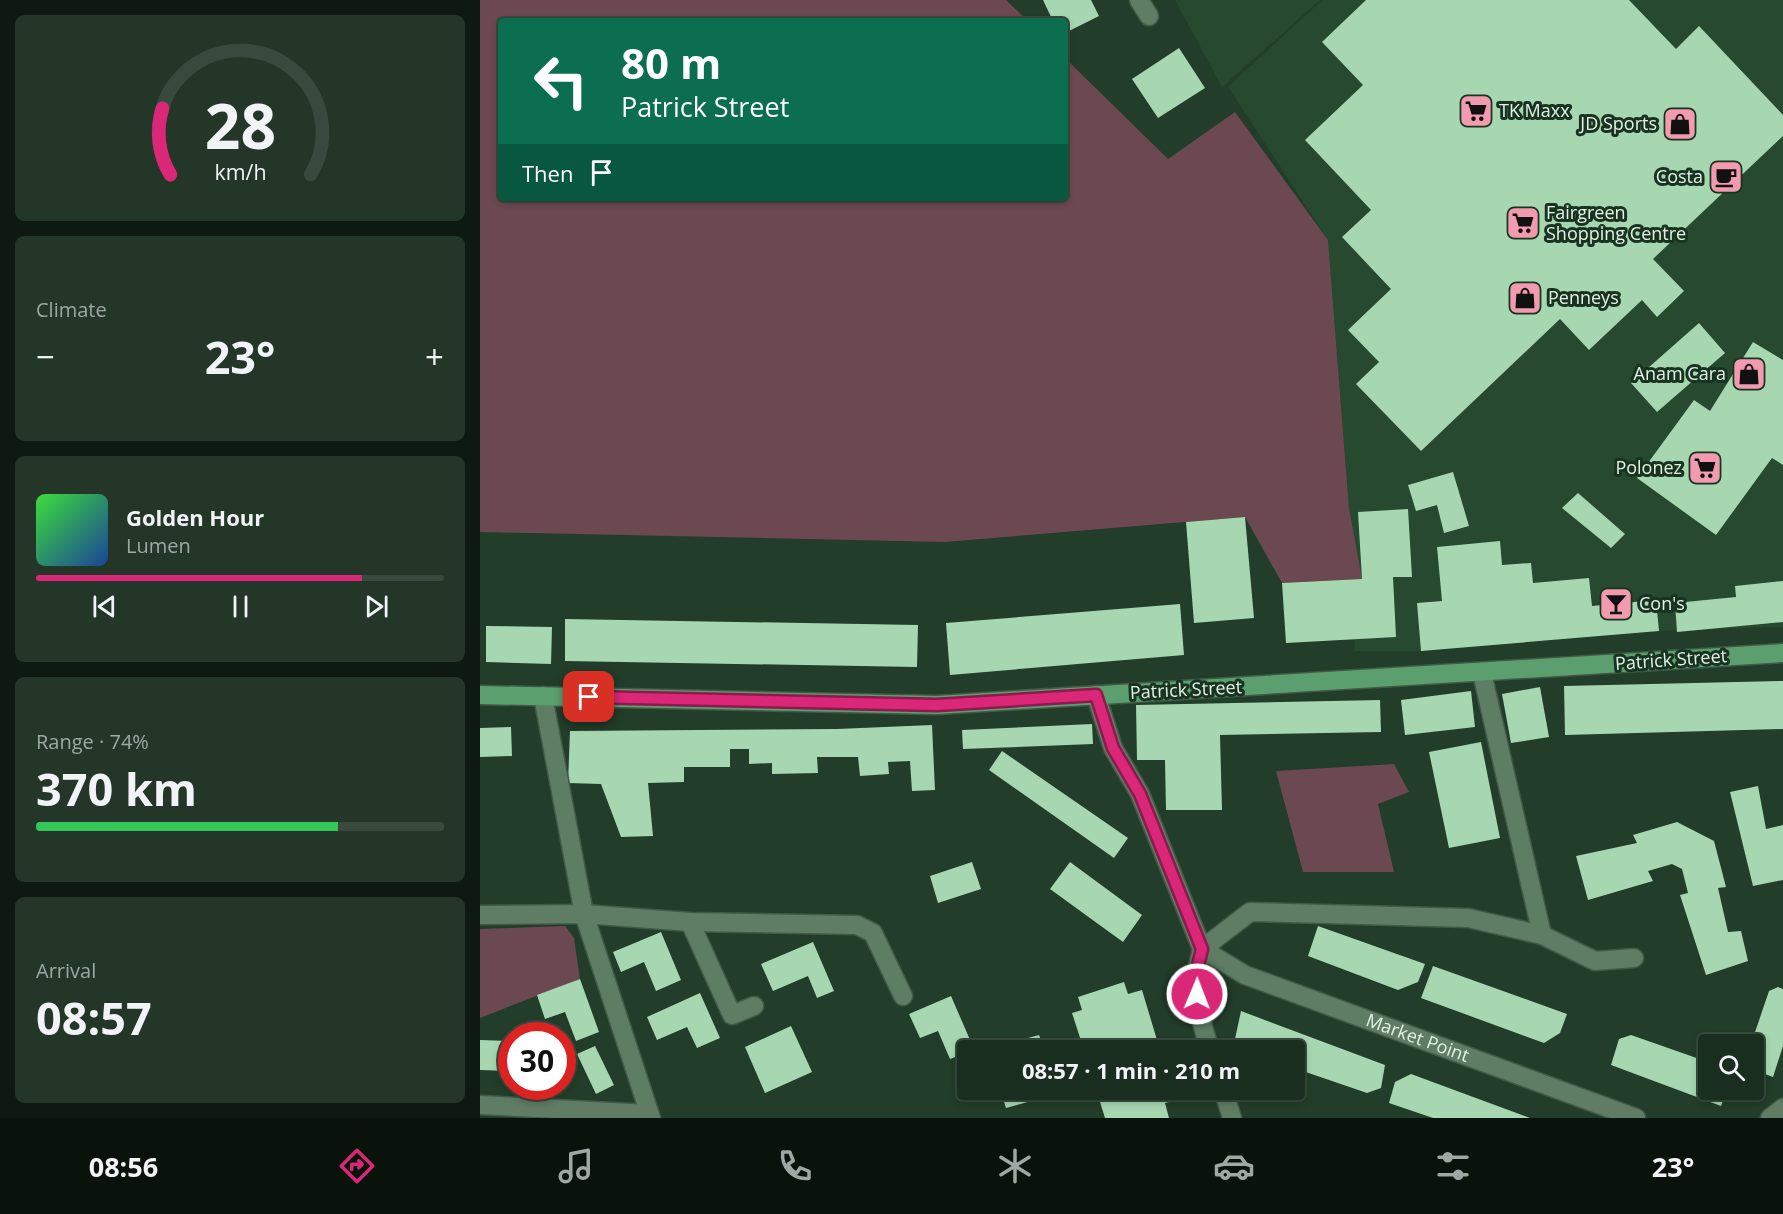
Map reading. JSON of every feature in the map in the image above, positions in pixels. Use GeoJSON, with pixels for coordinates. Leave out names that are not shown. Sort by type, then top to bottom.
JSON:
{"type":"FeatureCollection","features":[{"type":"Feature","properties":{"kind":"main road","name":"Patrick Street"},"geometry":{"type":"LineString","coordinates":[[480,695],[937,705],[1783,653]]}},
{"type":"Feature","properties":{"kind":"street"},"geometry":{"type":"LineString","coordinates":[[1139,0],[1149,16]]}},
{"type":"Feature","properties":{"kind":"street"},"geometry":{"type":"LineString","coordinates":[[1482,672],[1542,935]]}},
{"type":"Feature","properties":{"kind":"street"},"geometry":{"type":"LineString","coordinates":[[1096,695],[1113,748],[1140,794],[1202,949],[1195,978],[1207,1040]]}},
{"type":"Feature","properties":{"kind":"street"},"geometry":{"type":"LineString","coordinates":[[480,1106],[650,1116],[584,914],[543,696]]}},
{"type":"Feature","properties":{"kind":"street"},"geometry":{"type":"LineString","coordinates":[[1202,949],[1250,912],[1468,918],[1542,935],[1595,961],[1634,958]]}},
{"type":"Feature","properties":{"kind":"street"},"geometry":{"type":"LineString","coordinates":[[480,915],[584,914],[690,922],[857,925],[873,933],[903,996]]}},
{"type":"Feature","properties":{"kind":"street"},"geometry":{"type":"LineString","coordinates":[[690,922],[732,1015],[754,1006]]}},
{"type":"Feature","properties":{"kind":"street","name":"Market Point"},"geometry":{"type":"LineString","coordinates":[[1202,949],[1245,975],[1636,1118]]}},
{"type":"Feature","properties":{"kind":"street"},"geometry":{"type":"LineString","coordinates":[[1227,1100],[1233,1118]]}},
{"type":"Feature","properties":{"kind":"street"},"geometry":{"type":"LineString","coordinates":[[1770,1118],[1783,1108]]}},
{"type":"Feature","properties":{"kind":"shaded area"},"geometry":{"type":"Polygon","coordinates":[[[480,0],[1006,0],[1025,18],[498,18],[498,201],[1068,201],[1068,61],[1168,159],[1235,112],[1328,240],[1349,508],[1362,579],[1282,583],[1245,517],[945,542],[480,532],[480,0]]]}},
{"type":"Feature","properties":{"kind":"shaded area"},"geometry":{"type":"Polygon","coordinates":[[[1175,0],[1320,0],[1222,87],[1175,0]]]}},
{"type":"Feature","properties":{"kind":"shaded area"},"geometry":{"type":"Polygon","coordinates":[[[1322,0],[1783,0],[1783,627],[1659,631],[1421,651],[1355,651],[1349,508],[1328,240],[1228,87],[1322,0]]]}},
{"type":"Feature","properties":{"kind":"shaded area"},"geometry":{"type":"Polygon","coordinates":[[[1394,764],[1409,792],[1378,804],[1394,872],[1303,872],[1276,771],[1394,764]]]}},
{"type":"Feature","properties":{"kind":"shaded area"},"geometry":{"type":"Polygon","coordinates":[[[565,926],[574,938],[580,979],[480,1018],[480,929],[565,926]]]}},
{"type":"Feature","properties":{"kind":"building"},"geometry":{"type":"Polygon","coordinates":[[[1043,0],[1091,0],[1099,16],[1068,32],[1068,18],[1052,18],[1043,0]]]}},
{"type":"Feature","properties":{"kind":"building","name":"Fairgreen Shopping Centre"},"geometry":{"type":"Polygon","coordinates":[[[1366,0],[1629,0],[1676,49],[1699,26],[1783,115],[1783,136],[1653,259],[1684,291],[1657,317],[1642,300],[1589,350],[1560,319],[1421,451],[1356,384],[1379,362],[1348,330],[1391,289],[1342,237],[1371,210],[1305,140],[1363,85],[1322,42],[1366,0]]]}},
{"type":"Feature","properties":{"kind":"building"},"geometry":{"type":"Polygon","coordinates":[[[1179,48],[1205,88],[1158,118],[1132,79],[1179,48]]]}},
{"type":"Feature","properties":{"kind":"building"},"geometry":{"type":"Polygon","coordinates":[[[1699,323],[1725,353],[1657,412],[1631,383],[1699,323]]]}},
{"type":"Feature","properties":{"kind":"building","name":"Polonez"},"geometry":{"type":"Polygon","coordinates":[[[1753,342],[1783,360],[1783,465],[1772,458],[1716,535],[1637,478],[1694,400],[1710,411],[1753,342]]]}},
{"type":"Feature","properties":{"kind":"building"},"geometry":{"type":"Polygon","coordinates":[[[1453,472],[1469,526],[1444,533],[1437,505],[1416,511],[1408,485],[1453,472]]]}},
{"type":"Feature","properties":{"kind":"building"},"geometry":{"type":"Polygon","coordinates":[[[1578,493],[1625,534],[1611,548],[1562,508],[1578,493]]]}},
{"type":"Feature","properties":{"kind":"building"},"geometry":{"type":"Polygon","coordinates":[[[1408,509],[1412,577],[1393,577],[1396,637],[1286,643],[1282,583],[1362,579],[1358,512],[1408,509]]]}},
{"type":"Feature","properties":{"kind":"building"},"geometry":{"type":"Polygon","coordinates":[[[1245,517],[1254,618],[1194,623],[1186,522],[1245,517]]]}},
{"type":"Feature","properties":{"kind":"building"},"geometry":{"type":"Polygon","coordinates":[[[1500,541],[1502,565],[1531,563],[1533,583],[1589,578],[1592,606],[1656,600],[1659,631],[1421,651],[1417,603],[1442,601],[1437,547],[1500,541]]]}},
{"type":"Feature","properties":{"kind":"building"},"geometry":{"type":"Polygon","coordinates":[[[1783,581],[1783,622],[1677,632],[1675,603],[1736,597],[1735,586],[1783,581]]]}},
{"type":"Feature","properties":{"kind":"building"},"geometry":{"type":"Polygon","coordinates":[[[1180,604],[1184,655],[950,675],[946,623],[1180,604]]]}},
{"type":"Feature","properties":{"kind":"building"},"geometry":{"type":"Polygon","coordinates":[[[565,619],[918,625],[917,667],[565,661],[565,619]]]}},
{"type":"Feature","properties":{"kind":"building"},"geometry":{"type":"Polygon","coordinates":[[[486,626],[552,627],[551,664],[486,662],[486,626]]]}},
{"type":"Feature","properties":{"kind":"building"},"geometry":{"type":"Polygon","coordinates":[[[1783,681],[1783,729],[1565,735],[1564,686],[1783,681]]]}},
{"type":"Feature","properties":{"kind":"building"},"geometry":{"type":"Polygon","coordinates":[[[1540,687],[1549,737],[1511,743],[1502,694],[1540,687]]]}},
{"type":"Feature","properties":{"kind":"building"},"geometry":{"type":"Polygon","coordinates":[[[1471,691],[1475,727],[1405,735],[1401,700],[1471,691]]]}},
{"type":"Feature","properties":{"kind":"building"},"geometry":{"type":"Polygon","coordinates":[[[1380,700],[1381,732],[1220,735],[1222,810],[1166,810],[1165,760],[1137,760],[1136,705],[1380,700]]]}},
{"type":"Feature","properties":{"kind":"building"},"geometry":{"type":"Polygon","coordinates":[[[1092,724],[1093,744],[963,749],[962,730],[1092,724]]]}},
{"type":"Feature","properties":{"kind":"building"},"geometry":{"type":"Polygon","coordinates":[[[932,725],[935,790],[912,791],[910,761],[888,762],[889,774],[860,776],[858,757],[817,757],[818,773],[772,774],[772,763],[749,764],[749,749],[730,749],[730,767],[684,767],[684,782],[648,783],[653,836],[621,837],[601,784],[568,783],[570,731],[837,729],[932,725]]]}},
{"type":"Feature","properties":{"kind":"building"},"geometry":{"type":"Polygon","coordinates":[[[511,727],[512,756],[480,757],[480,728],[511,727]]]}},
{"type":"Feature","properties":{"kind":"building"},"geometry":{"type":"Polygon","coordinates":[[[1481,742],[1500,838],[1449,848],[1429,752],[1481,742]]]}},
{"type":"Feature","properties":{"kind":"building"},"geometry":{"type":"Polygon","coordinates":[[[1002,751],[1128,838],[1114,858],[989,770],[1002,751]]]}},
{"type":"Feature","properties":{"kind":"building"},"geometry":{"type":"Polygon","coordinates":[[[1758,786],[1766,829],[1783,825],[1783,880],[1753,886],[1730,792],[1758,786]]]}},
{"type":"Feature","properties":{"kind":"building"},"geometry":{"type":"Polygon","coordinates":[[[1677,822],[1714,841],[1726,887],[1718,888],[1728,932],[1741,931],[1748,961],[1706,975],[1680,895],[1688,893],[1682,869],[1672,864],[1648,871],[1653,881],[1588,900],[1576,856],[1637,843],[1633,835],[1677,822]]]}},
{"type":"Feature","properties":{"kind":"building"},"geometry":{"type":"Polygon","coordinates":[[[972,862],[981,889],[938,903],[930,876],[972,862]]]}},
{"type":"Feature","properties":{"kind":"building"},"geometry":{"type":"Polygon","coordinates":[[[1070,862],[1142,915],[1123,942],[1050,889],[1070,862]]]}},
{"type":"Feature","properties":{"kind":"building"},"geometry":{"type":"Polygon","coordinates":[[[1318,926],[1425,964],[1418,982],[1398,990],[1308,956],[1318,926]]]}},
{"type":"Feature","properties":{"kind":"building"},"geometry":{"type":"Polygon","coordinates":[[[661,932],[681,980],[656,991],[644,962],[621,972],[613,952],[661,932]]]}},
{"type":"Feature","properties":{"kind":"building"},"geometry":{"type":"Polygon","coordinates":[[[813,942],[834,991],[817,998],[808,976],[773,991],[761,964],[813,942]]]}},
{"type":"Feature","properties":{"kind":"building"},"geometry":{"type":"Polygon","coordinates":[[[1433,966],[1567,1014],[1560,1033],[1544,1043],[1421,998],[1433,966]]]}},
{"type":"Feature","properties":{"kind":"building"},"geometry":{"type":"Polygon","coordinates":[[[580,979],[599,1032],[576,1041],[576,1022],[569,1022],[565,1012],[545,1019],[537,995],[580,979]]]}},
{"type":"Feature","properties":{"kind":"building"},"geometry":{"type":"Polygon","coordinates":[[[1124,982],[1128,994],[1142,990],[1157,1040],[1081,1040],[1072,1013],[1082,1010],[1078,997],[1124,982]]]}},
{"type":"Feature","properties":{"kind":"building"},"geometry":{"type":"Polygon","coordinates":[[[1778,987],[1783,989],[1783,1046],[1773,1077],[1764,1074],[1764,1034],[1754,1034],[1769,991],[1778,987]]]}},
{"type":"Feature","properties":{"kind":"building"},"geometry":{"type":"Polygon","coordinates":[[[700,993],[720,1038],[697,1048],[687,1027],[657,1040],[647,1017],[700,993]]]}},
{"type":"Feature","properties":{"kind":"building"},"geometry":{"type":"Polygon","coordinates":[[[951,996],[970,1040],[957,1040],[957,1056],[950,1059],[938,1031],[920,1038],[909,1014],[951,996]]]}},
{"type":"Feature","properties":{"kind":"building"},"geometry":{"type":"Polygon","coordinates":[[[1241,1011],[1385,1065],[1381,1088],[1367,1093],[1305,1072],[1305,1040],[1235,1039],[1241,1011]]]}},
{"type":"Feature","properties":{"kind":"building"},"geometry":{"type":"Polygon","coordinates":[[[791,1026],[812,1072],[765,1093],[745,1047],[791,1026]]]}},
{"type":"Feature","properties":{"kind":"building"},"geometry":{"type":"Polygon","coordinates":[[[1039,1035],[1041,1040],[1020,1040],[1039,1035]]]}},
{"type":"Feature","properties":{"kind":"building"},"geometry":{"type":"Polygon","coordinates":[[[1631,1035],[1698,1058],[1698,1097],[1611,1065],[1619,1039],[1631,1035]]]}},
{"type":"Feature","properties":{"kind":"building"},"geometry":{"type":"Polygon","coordinates":[[[480,1040],[498,1041],[498,1071],[480,1070],[480,1040]]]}},
{"type":"Feature","properties":{"kind":"building"},"geometry":{"type":"Polygon","coordinates":[[[595,1046],[614,1085],[596,1094],[577,1054],[595,1046]]]}},
{"type":"Feature","properties":{"kind":"building"},"geometry":{"type":"Polygon","coordinates":[[[1411,1074],[1530,1118],[1433,1118],[1389,1103],[1395,1082],[1411,1074]]]}},
{"type":"Feature","properties":{"kind":"building"},"geometry":{"type":"Polygon","coordinates":[[[1003,1100],[1035,1100],[1006,1108],[1003,1100]]]}},
{"type":"Feature","properties":{"kind":"building"},"geometry":{"type":"Polygon","coordinates":[[[1099,1100],[1177,1100],[1165,1103],[1169,1118],[1105,1118],[1099,1100]]]}},
{"type":"Feature","properties":{"kind":"building"},"geometry":{"type":"Polygon","coordinates":[[[1705,1100],[1723,1100],[1721,1106],[1705,1100]]]}},
{"type":"Feature","properties":{"kind":"place","name":"TK Maxx"},"geometry":{"type":"Point","coordinates":[1476,111]}},
{"type":"Feature","properties":{"kind":"place","name":"JD Sports"},"geometry":{"type":"Point","coordinates":[1680,124]}},
{"type":"Feature","properties":{"kind":"place","name":"Costa"},"geometry":{"type":"Point","coordinates":[1726,177]}},
{"type":"Feature","properties":{"kind":"place","name":"Fairgreen Shopping Centre"},"geometry":{"type":"Point","coordinates":[1523,223]}},
{"type":"Feature","properties":{"kind":"place","name":"Penneys"},"geometry":{"type":"Point","coordinates":[1525,298]}},
{"type":"Feature","properties":{"kind":"place","name":"Anam Cara"},"geometry":{"type":"Point","coordinates":[1749,374]}},
{"type":"Feature","properties":{"kind":"place","name":"Polonez"},"geometry":{"type":"Point","coordinates":[1705,468]}},
{"type":"Feature","properties":{"kind":"place","name":"Con's"},"geometry":{"type":"Point","coordinates":[1616,604]}},
{"type":"Feature","properties":{"kind":"route"},"geometry":{"type":"LineString","coordinates":[[589,697],[937,705],[1096,695],[1113,748],[1140,794],[1202,949],[1195,978],[1197,994]]}}]}
